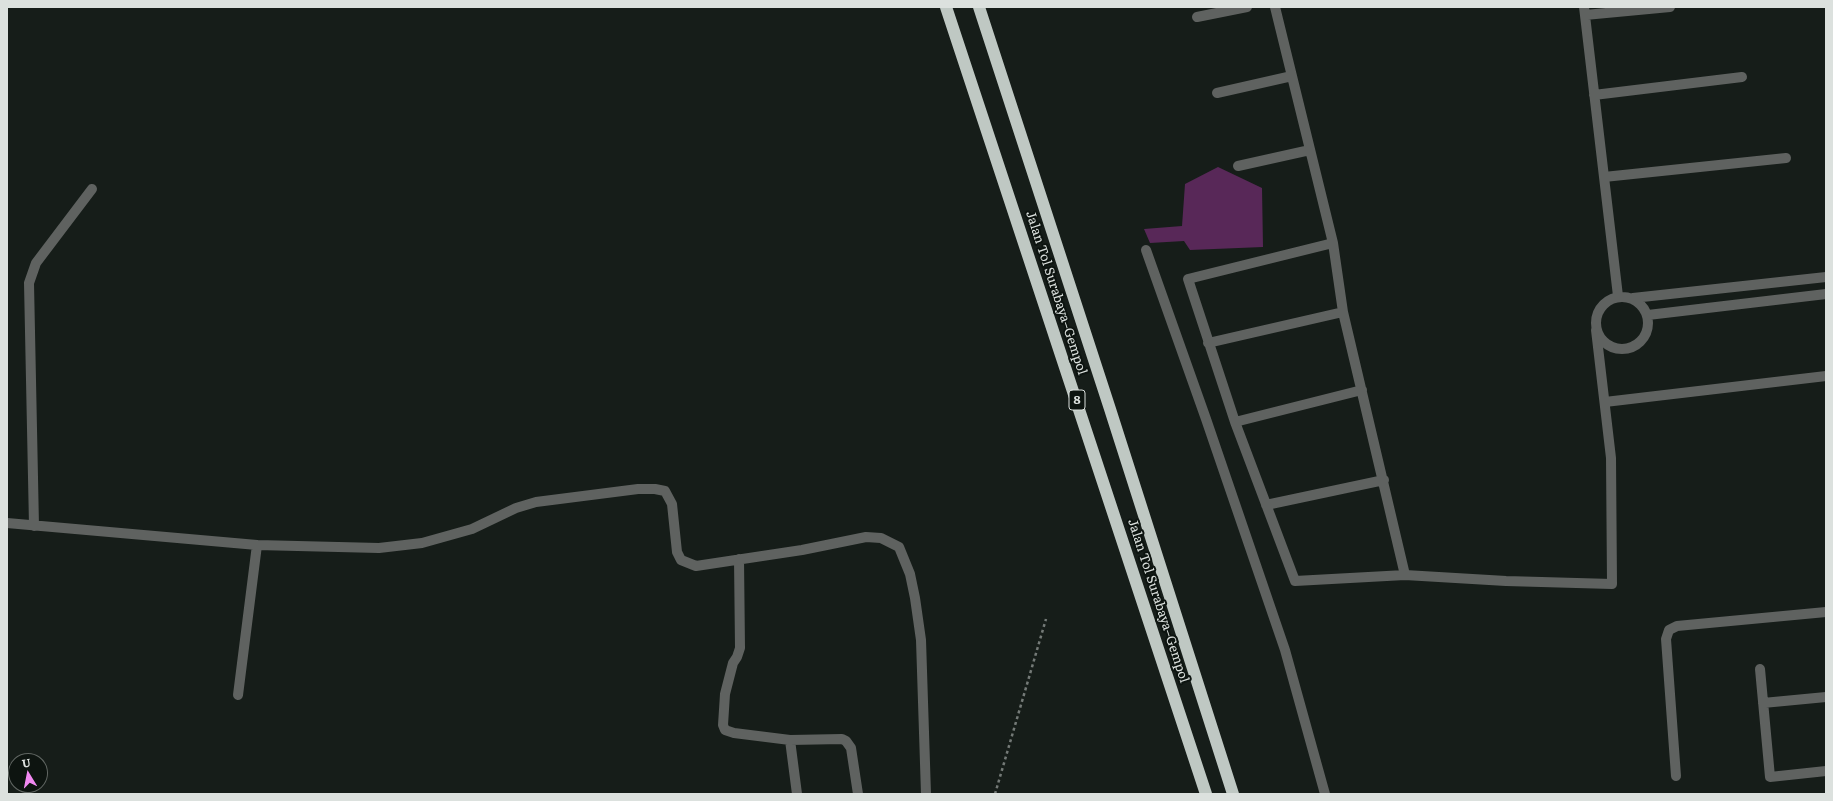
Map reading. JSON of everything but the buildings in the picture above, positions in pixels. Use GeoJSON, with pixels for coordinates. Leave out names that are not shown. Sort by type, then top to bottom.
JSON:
{"type":"FeatureCollection","features":[{"type":"Feature","properties":{"kind":"highway","name":"Jalan Tol Surabaya–Gempol"},"geometry":{"type":"LineString","coordinates":[[946,7],[1206,794]]}},
{"type":"Feature","properties":{"kind":"highway","name":"Jalan Tol Surabaya–Gempol"},"geometry":{"type":"LineString","coordinates":[[979,7],[1233,794]]}},
{"type":"Feature","properties":{"kind":"street"},"geometry":{"type":"LineString","coordinates":[[1197,17],[1247,7]]}},
{"type":"Feature","properties":{"kind":"street"},"geometry":{"type":"LineString","coordinates":[[1275,7],[1333,243],[1343,312],[1384,480],[1405,575]]}},
{"type":"Feature","properties":{"kind":"street"},"geometry":{"type":"LineString","coordinates":[[1618,296],[1584,11],[1670,7]]}},
{"type":"Feature","properties":{"kind":"street"},"geometry":{"type":"LineString","coordinates":[[1217,93],[1292,76]]}},
{"type":"Feature","properties":{"kind":"street"},"geometry":{"type":"LineString","coordinates":[[1594,95],[1742,77]]}},
{"type":"Feature","properties":{"kind":"street"},"geometry":{"type":"LineString","coordinates":[[1238,166],[1310,150]]}},
{"type":"Feature","properties":{"kind":"street"},"geometry":{"type":"LineString","coordinates":[[1604,178],[1786,158]]}},
{"type":"Feature","properties":{"kind":"street"},"geometry":{"type":"LineString","coordinates":[[34,526],[29,283],[32,273],[42,254],[92,189]]}},
{"type":"Feature","properties":{"kind":"street"},"geometry":{"type":"LineString","coordinates":[[1333,243],[1188,280],[1235,422],[1295,581],[1405,575],[1506,581],[1612,584],[1611,458],[1596,330],[1596,315],[1599,308],[1604,303],[1618,296],[1633,298],[1826,277]]}},
{"type":"Feature","properties":{"kind":"street"},"geometry":{"type":"LineString","coordinates":[[1146,250],[1206,419],[1285,650],[1325,794]]}},
{"type":"Feature","properties":{"kind":"street"},"geometry":{"type":"LineString","coordinates":[[1648,315],[1826,294]]}},
{"type":"Feature","properties":{"kind":"street"},"geometry":{"type":"LineString","coordinates":[[1596,330],[1604,343],[1611,347],[1626,349],[1633,347],[1644,337],[1649,322],[1648,315],[1644,308],[1633,298]]}},
{"type":"Feature","properties":{"kind":"street"},"geometry":{"type":"LineString","coordinates":[[1208,343],[1343,312]]}},
{"type":"Feature","properties":{"kind":"street"},"geometry":{"type":"LineString","coordinates":[[1605,402],[1826,376]]}},
{"type":"Feature","properties":{"kind":"street"},"geometry":{"type":"LineString","coordinates":[[1235,422],[1362,390]]}},
{"type":"Feature","properties":{"kind":"street"},"geometry":{"type":"LineString","coordinates":[[1266,505],[1384,480]]}},
{"type":"Feature","properties":{"kind":"street"},"geometry":{"type":"LineString","coordinates":[[7,523],[257,545],[378,548],[422,543],[472,529],[516,508],[536,502],[638,489],[655,489],[665,491],[672,504],[677,552],[681,560],[696,566],[802,550],[866,537],[881,538],[899,547],[910,574],[915,598],[921,640],[926,794]]}},
{"type":"Feature","properties":{"kind":"street"},"geometry":{"type":"LineString","coordinates":[[238,695],[257,545]]}},
{"type":"Feature","properties":{"kind":"street"},"geometry":{"type":"LineString","coordinates":[[739,559],[740,648],[733,663],[725,694],[723,725],[725,730],[734,733],[790,740],[846,741],[851,748],[858,794]]}},
{"type":"Feature","properties":{"kind":"street"},"geometry":{"type":"LineString","coordinates":[[1676,776],[1666,639],[1669,630],[1676,626],[1826,612]]}},
{"type":"Feature","properties":{"kind":"street"},"geometry":{"type":"LineString","coordinates":[[1760,669],[1770,777],[1826,771]]}},
{"type":"Feature","properties":{"kind":"street"},"geometry":{"type":"LineString","coordinates":[[1763,703],[1826,697]]}},
{"type":"Feature","properties":{"kind":"street"},"geometry":{"type":"LineString","coordinates":[[790,740],[797,794]]}},
{"type":"Feature","properties":{"kind":"path"},"geometry":{"type":"LineString","coordinates":[[995,794],[1046,619]]}},
{"type":"Feature","properties":{"kind":"shaded area"},"geometry":{"type":"Polygon","coordinates":[[[1218,167],[1262,188],[1263,247],[1190,250],[1184,241],[1150,243],[1144,229],[1182,226],[1185,184],[1218,167]]]}}]}
